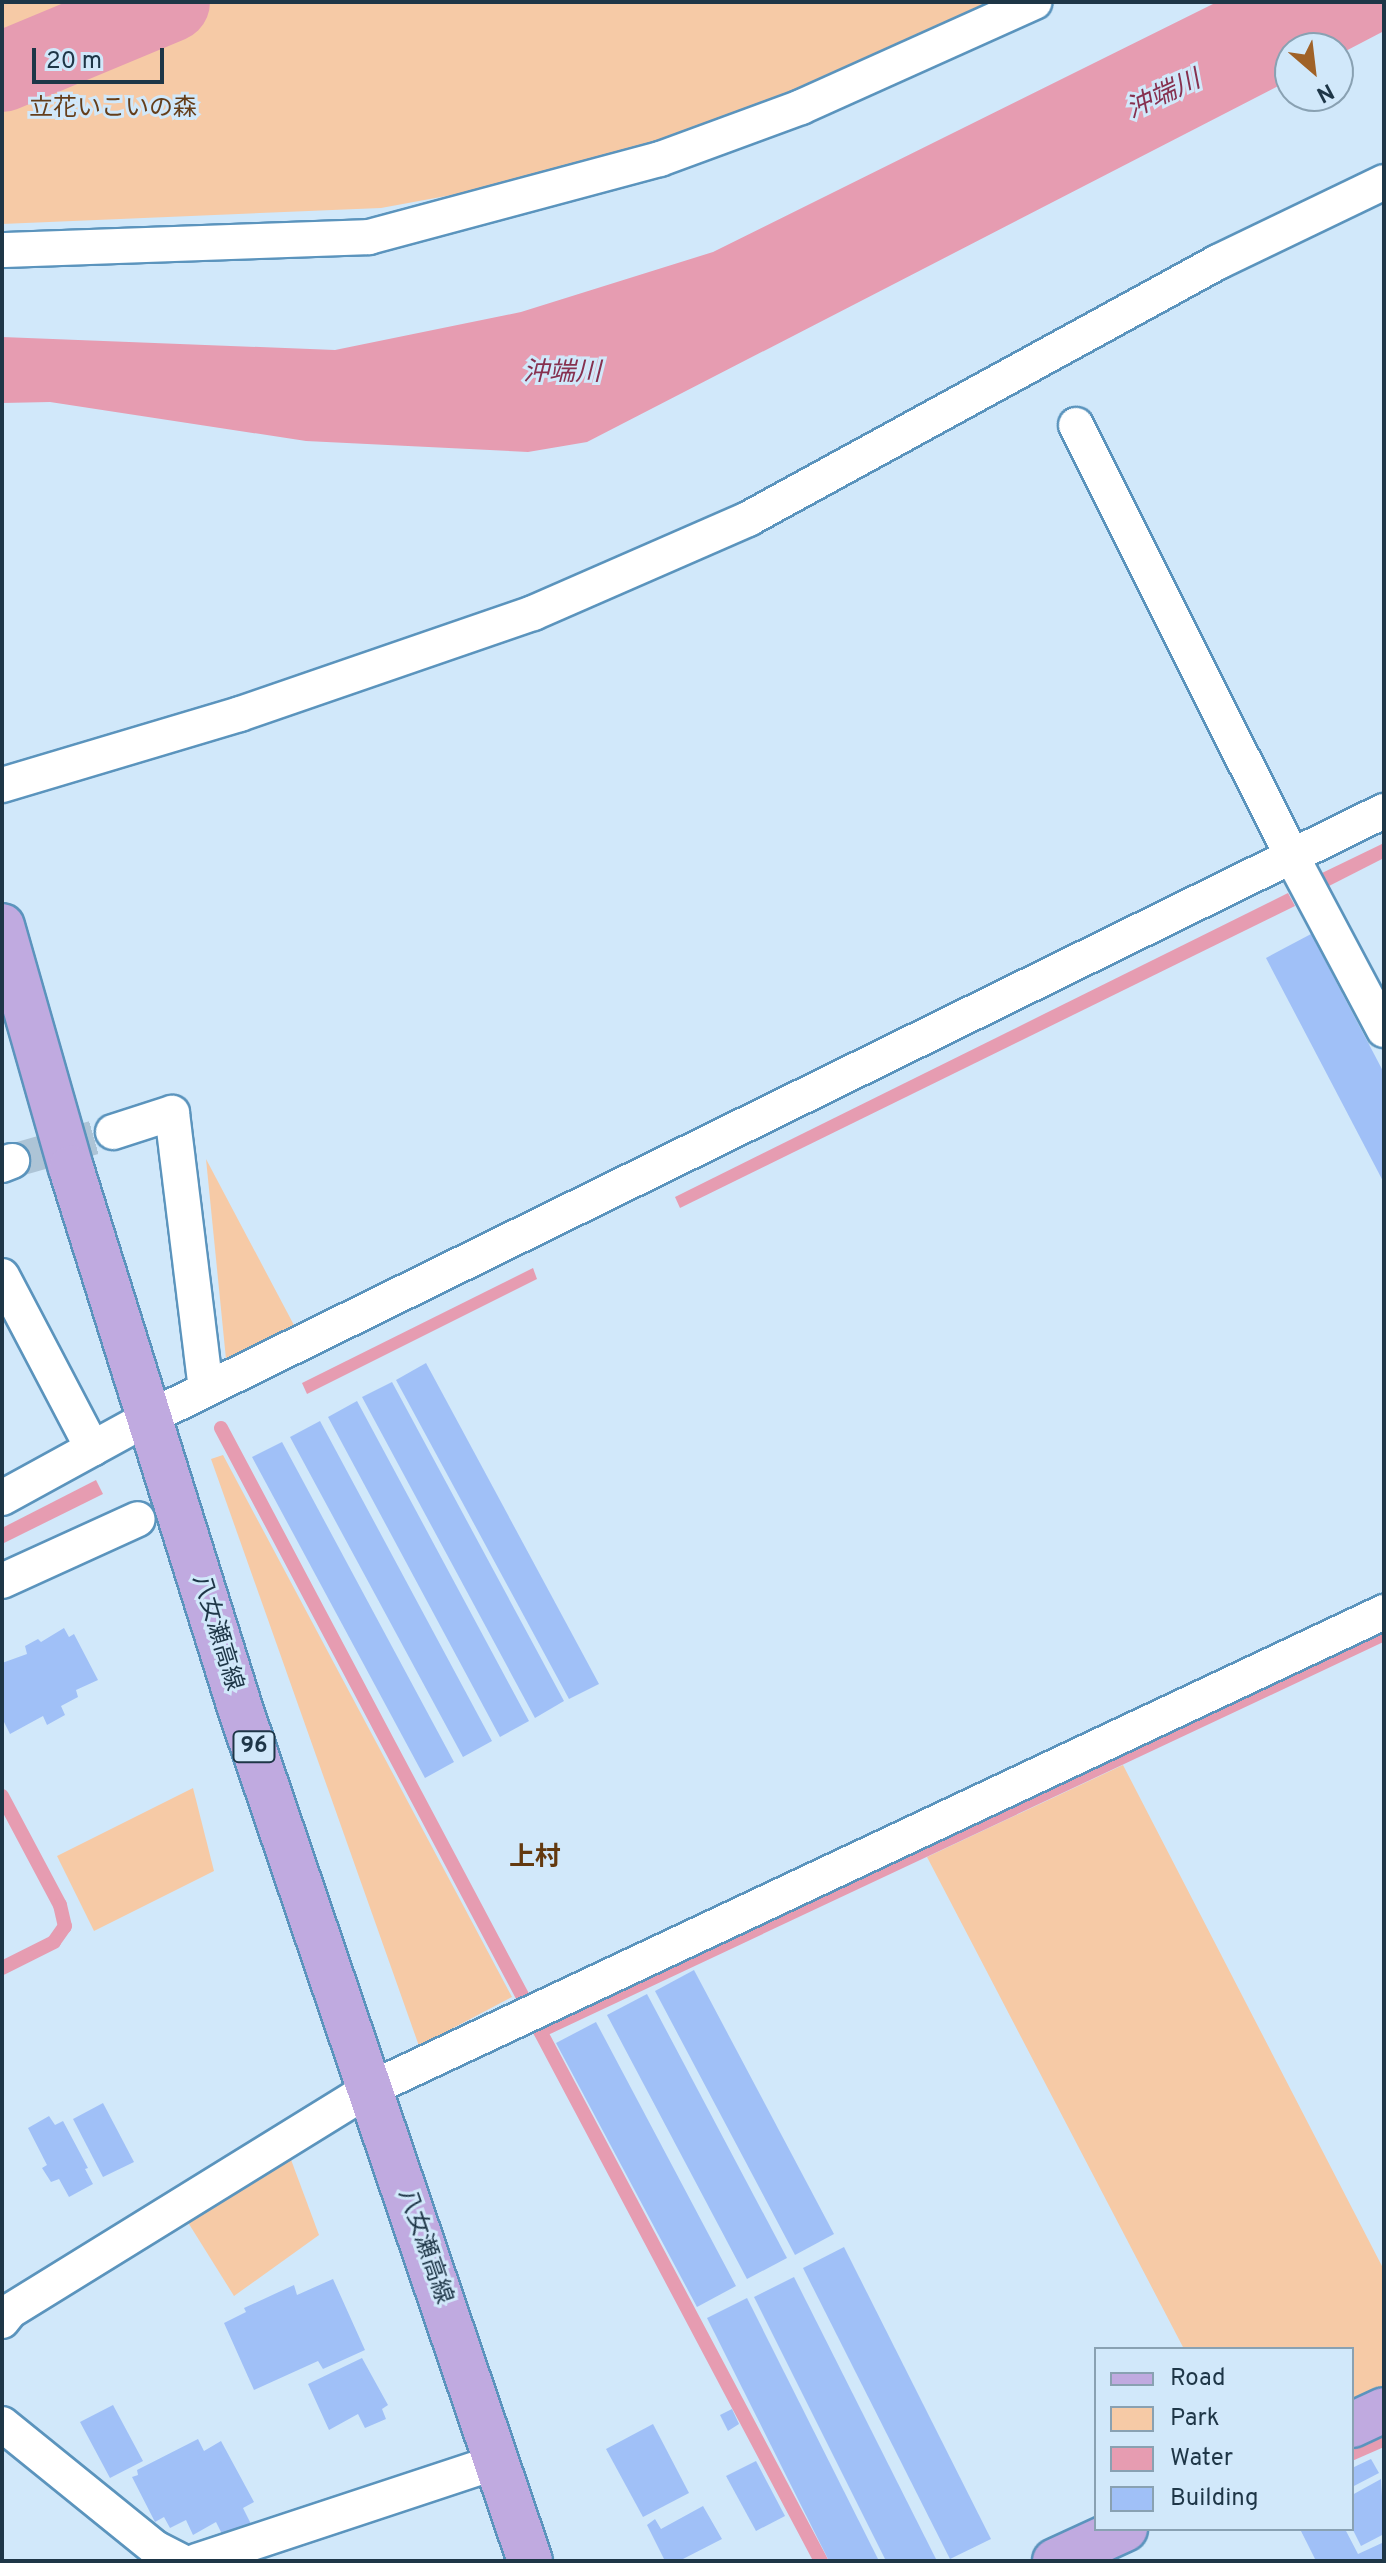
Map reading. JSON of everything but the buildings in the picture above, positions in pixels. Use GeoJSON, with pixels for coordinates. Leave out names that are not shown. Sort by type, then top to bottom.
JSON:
{"type":"FeatureCollection","features":[{"type":"Feature","properties":{"kind":"main road","name":"八女瀬高線"},"geometry":{"type":"LineString","coordinates":[[2,926],[71,1168],[240,1708],[530,2561]]}},
{"type":"Feature","properties":{"kind":"main road"},"geometry":{"type":"LineString","coordinates":[[1354,2424],[1384,2410]]}},
{"type":"Feature","properties":{"kind":"main road"},"geometry":{"type":"LineString","coordinates":[[1055,2561],[1121,2531]]}},
{"type":"Feature","properties":{"kind":"street"},"geometry":{"type":"LineString","coordinates":[[2,250],[369,237],[660,159],[801,107],[1035,2]]}},
{"type":"Feature","properties":{"kind":"street"},"geometry":{"type":"LineString","coordinates":[[2,785],[240,714],[533,613],[734,525],[1218,262],[1384,182]]}},
{"type":"Feature","properties":{"kind":"street"},"geometry":{"type":"LineString","coordinates":[[1076,425],[1292,857],[1384,1030]]}},
{"type":"Feature","properties":{"kind":"street"},"geometry":{"type":"LineString","coordinates":[[2,1498],[206,1389],[1384,811]]}},
{"type":"Feature","properties":{"kind":"street"},"geometry":{"type":"LineString","coordinates":[[113,1132],[172,1113],[206,1389]]}},
{"type":"Feature","properties":{"kind":"street"},"geometry":{"type":"LineString","coordinates":[[2,1276],[93,1449]]}},
{"type":"Feature","properties":{"kind":"street"},"geometry":{"type":"LineString","coordinates":[[2,1581],[138,1519]]}},
{"type":"Feature","properties":{"kind":"street"},"geometry":{"type":"LineString","coordinates":[[2,2321],[10,2311],[370,2089],[1384,1612]]}},
{"type":"Feature","properties":{"kind":"street"},"geometry":{"type":"LineString","coordinates":[[2,2424],[155,2548],[181,2561]]}},
{"type":"Feature","properties":{"kind":"street"},"geometry":{"type":"LineString","coordinates":[[197,2561],[497,2462]]}},
{"type":"Feature","properties":{"kind":"green space","name":"立花いこいの森"},"geometry":{"type":"Polygon","coordinates":[[[2,2],[1007,2],[879,61],[583,171],[381,208],[2,224],[2,2]]]}},
{"type":"Feature","properties":{"kind":"green space"},"geometry":{"type":"Polygon","coordinates":[[[206,1159],[295,1327],[226,1359],[206,1159]]]}},
{"type":"Feature","properties":{"kind":"green space"},"geometry":{"type":"Polygon","coordinates":[[[223,1455],[512,1997],[419,2046],[211,1459],[223,1455]]]}},
{"type":"Feature","properties":{"kind":"green space"},"geometry":{"type":"Polygon","coordinates":[[[1123,1765],[1384,2270],[1384,2387],[1354,2401],[1354,2347],[1183,2347],[927,1857],[1123,1765]]]}},
{"type":"Feature","properties":{"kind":"green space"},"geometry":{"type":"Polygon","coordinates":[[[193,1788],[214,1871],[94,1931],[57,1856],[193,1788]]]}},
{"type":"Feature","properties":{"kind":"green space"},"geometry":{"type":"Polygon","coordinates":[[[290,2157],[319,2235],[234,2296],[184,2216],[290,2157]]]}},
{"type":"Feature","properties":{"kind":"water","name":"沖端川"},"geometry":{"type":"Polygon","coordinates":[[[1217,2],[1384,2],[1384,31],[1354,47],[1354,32],[1274,32],[1274,88],[587,442],[528,452],[306,441],[50,402],[2,403],[2,337],[335,350],[521,312],[713,252],[1217,2]]]}},
{"type":"Feature","properties":{"kind":"water"},"geometry":{"type":"Polygon","coordinates":[[[1384,843],[1384,858],[1329,886],[1322,873],[1384,843]]]}},
{"type":"Feature","properties":{"kind":"water"},"geometry":{"type":"Polygon","coordinates":[[[1288,893],[1295,906],[680,1208],[675,1197],[1288,893]]]}},
{"type":"Feature","properties":{"kind":"water"},"geometry":{"type":"Polygon","coordinates":[[[533,1268],[537,1279],[307,1394],[302,1383],[533,1268]]]}},
{"type":"Feature","properties":{"kind":"water"},"geometry":{"type":"Polygon","coordinates":[[[96,1480],[103,1494],[2,1544],[2,1528],[96,1480]]]}},
{"type":"Feature","properties":{"kind":"water"},"geometry":{"type":"Polygon","coordinates":[[[1384,2432],[1384,2447],[1354,2460],[1354,2446],[1384,2432]]]}},
{"type":"Feature","properties":{"kind":"waterway"},"geometry":{"type":"LineString","coordinates":[[2,72],[170,2]]}},
{"type":"Feature","properties":{"kind":"waterway"},"geometry":{"type":"LineString","coordinates":[[221,1428],[525,2001]]}},
{"type":"Feature","properties":{"kind":"waterway"},"geometry":{"type":"LineString","coordinates":[[821,2561],[540,2031],[1384,1634]]}},
{"type":"Feature","properties":{"kind":"waterway"},"geometry":{"type":"LineString","coordinates":[[2,1796],[60,1905],[65,1926],[54,1942],[2,1968]]}},
{"type":"Feature","properties":{"kind":"tunnel"},"geometry":{"type":"LineString","coordinates":[[12,1161],[113,1132]]}},
{"type":"Feature","properties":{"kind":"district","name":"上村"},"geometry":{"type":"Point","coordinates":[535,1859]}}]}
